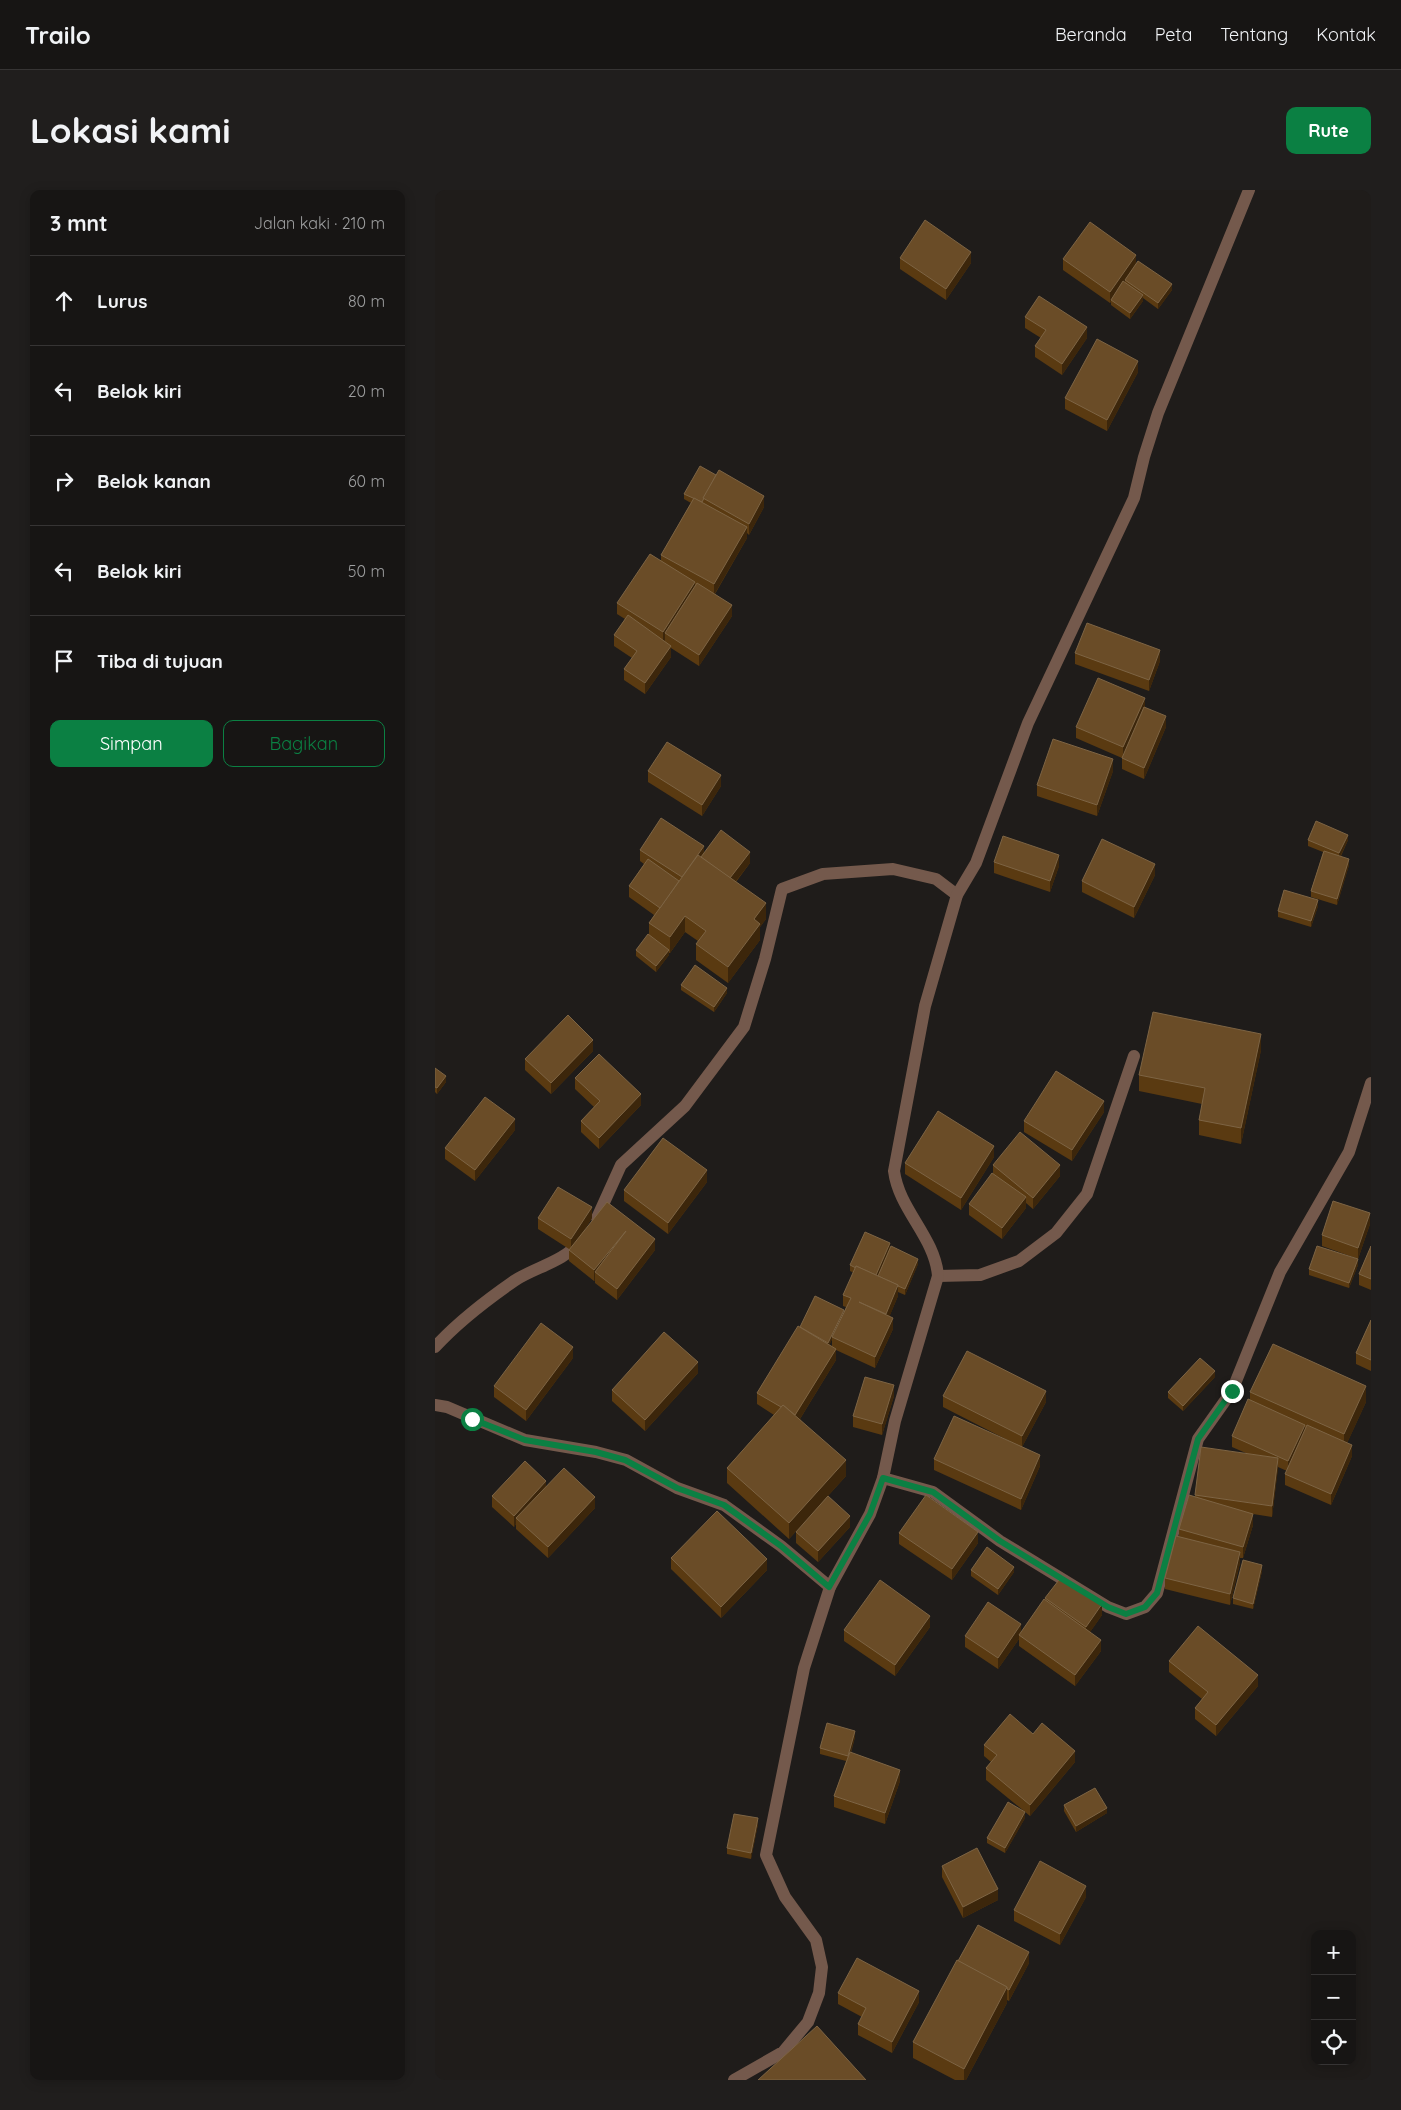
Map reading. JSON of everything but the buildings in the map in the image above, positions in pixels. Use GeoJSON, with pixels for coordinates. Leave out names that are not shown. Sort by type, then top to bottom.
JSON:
{"type":"FeatureCollection","features":[{"type":"Feature","properties":{"kind":"street"},"geometry":{"type":"LineString","coordinates":[[734,2080],[783,2052],[808,2022],[819,1993],[822,1968],[816,1940],[785,1897],[766,1855],[804,1668],[829,1587],[870,1514],[883,1478],[895,1421],[938,1276],[934,1252],[899,1190],[894,1171],[923,1014],[957,896],[976,863],[1028,723],[1134,498],[1144,457],[1159,413],[1249,190]]}},
{"type":"Feature","properties":{"kind":"street"},"geometry":{"type":"LineString","coordinates":[[435,1347],[446,1335],[515,1281],[571,1252],[602,1212],[621,1165],[685,1106],[722,1058],[744,1027],[765,959],[782,889],[823,874],[893,869],[936,879],[957,896]]}},
{"type":"Feature","properties":{"kind":"street"},"geometry":{"type":"LineString","coordinates":[[938,1276],[980,1275],[1019,1261],[1056,1233],[1087,1194],[1134,1056]]}},
{"type":"Feature","properties":{"kind":"street"},"geometry":{"type":"LineString","coordinates":[[883,1478],[933,1492],[1000,1541],[1108,1607],[1126,1614],[1145,1607],[1157,1593],[1198,1439],[1232,1391],[1281,1272],[1349,1152],[1371,1083]]}},
{"type":"Feature","properties":{"kind":"street"},"geometry":{"type":"LineString","coordinates":[[435,1405],[447,1407],[525,1440],[596,1452],[625,1460],[677,1488],[724,1505],[781,1546],[829,1587]]}},
{"type":"Feature","properties":{"kind":"route"},"geometry":{"type":"LineString","coordinates":[[472,1419],[525,1440],[563,1448],[596,1452],[625,1460],[677,1488],[724,1505],[781,1546],[829,1587],[870,1514],[883,1478],[933,1492],[1000,1541],[1108,1607],[1126,1614],[1145,1607],[1157,1593],[1198,1439],[1232,1391]]}}]}
